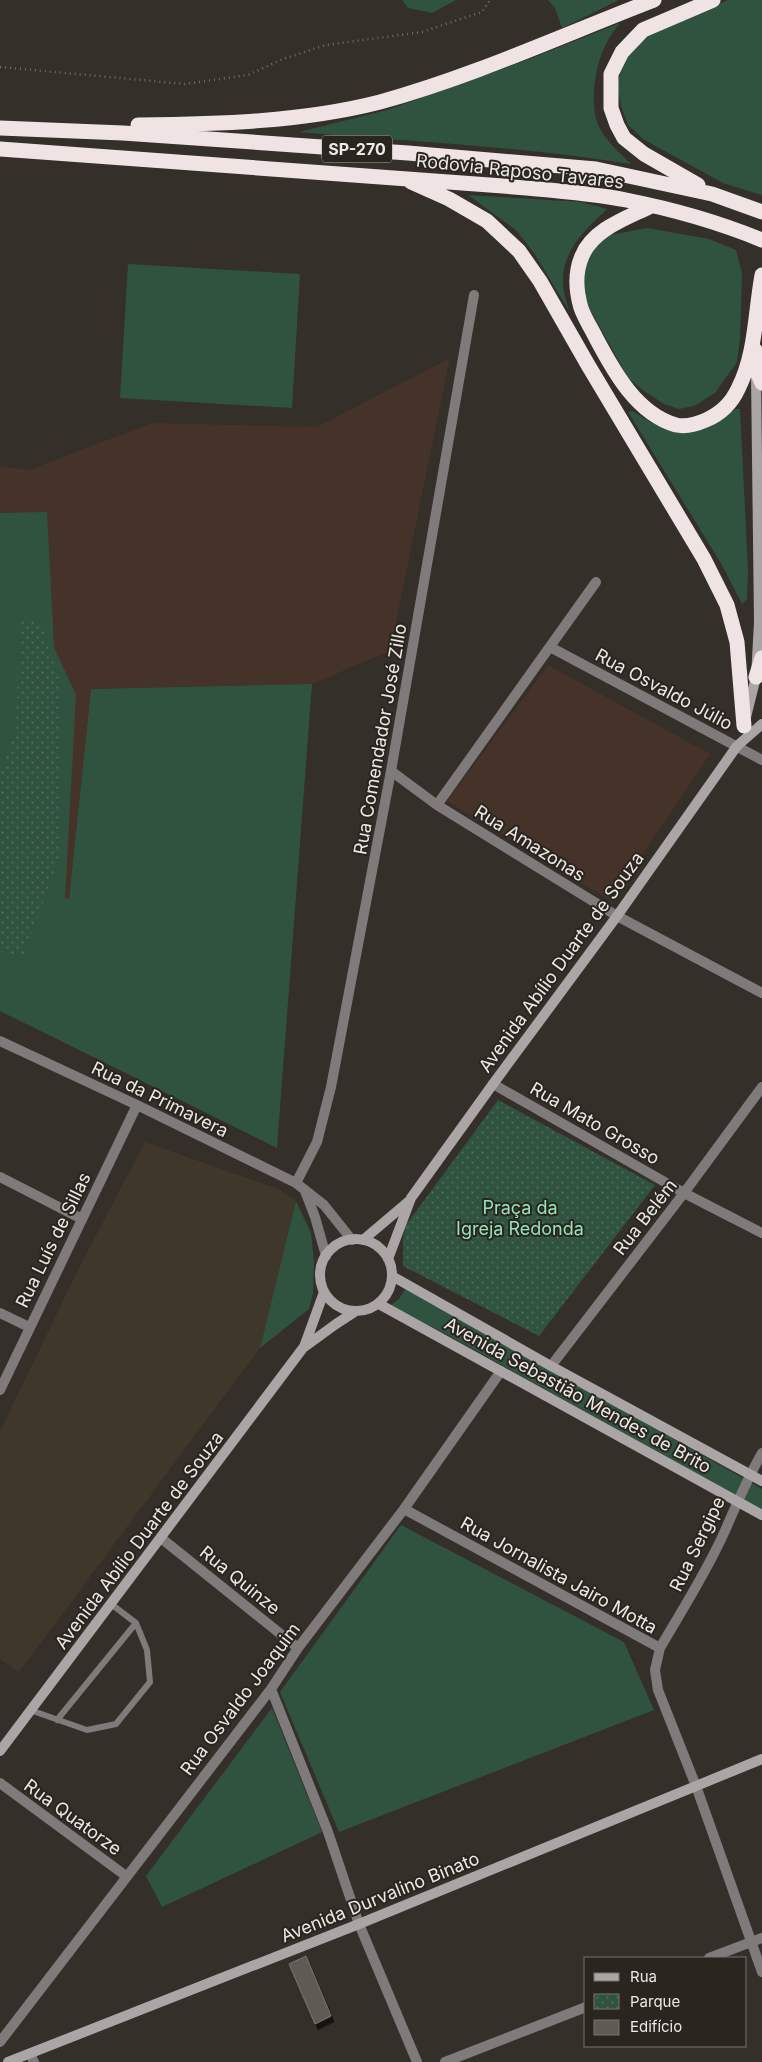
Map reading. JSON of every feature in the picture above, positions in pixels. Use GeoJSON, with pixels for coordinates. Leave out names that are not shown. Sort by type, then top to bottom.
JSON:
{"type":"FeatureCollection","features":[{"type":"Feature","properties":{"kind":"highway"},"geometry":{"type":"LineString","coordinates":[[0,128],[203,124],[305,116],[379,102],[463,76],[654,0]]}},
{"type":"Feature","properties":{"kind":"highway"},"geometry":{"type":"LineString","coordinates":[[712,194],[644,154],[624,138],[611,108],[610,87],[611,74],[616,61],[643,30],[713,0]]}},
{"type":"Feature","properties":{"kind":"highway","name":"Rodovia Raposo Tavares"},"geometry":{"type":"LineString","coordinates":[[0,128],[133,134],[398,152],[596,169],[712,194],[762,212]]}},
{"type":"Feature","properties":{"kind":"highway","name":"Rodovia Raposo Tavares"},"geometry":{"type":"LineString","coordinates":[[0,149],[401,178],[585,194],[651,206],[729,227],[762,240]]}},
{"type":"Feature","properties":{"kind":"highway"},"geometry":{"type":"LineString","coordinates":[[401,178],[449,199],[487,221],[519,250],[540,281],[704,559],[727,605],[737,642],[744,726]]}},
{"type":"Feature","properties":{"kind":"highway"},"geometry":{"type":"LineString","coordinates":[[651,206],[605,229],[583,254],[578,268],[578,288],[583,313],[622,383],[637,400],[657,416],[678,425],[690,425],[715,416],[726,407],[737,391],[748,361],[762,276]]}},
{"type":"Feature","properties":{"kind":"highway"},"geometry":{"type":"LineString","coordinates":[[754,333],[759,376]]}},
{"type":"Feature","properties":{"kind":"highway"},"geometry":{"type":"LineString","coordinates":[[756,677],[762,658]]}},
{"type":"Feature","properties":{"kind":"main road"},"geometry":{"type":"LineString","coordinates":[[737,746],[756,677],[759,622],[759,376]]}},
{"type":"Feature","properties":{"kind":"main road"},"geometry":{"type":"LineString","coordinates":[[737,746],[762,724]]}},
{"type":"Feature","properties":{"kind":"main road","name":"Avenida Abílio Duarte de Souza"},"geometry":{"type":"LineString","coordinates":[[388,1259],[411,1198],[617,916],[737,746]]}},
{"type":"Feature","properties":{"kind":"main road","name":"Avenida Abílio Duarte de Souza"},"geometry":{"type":"LineString","coordinates":[[358,1240],[411,1198]]}},
{"type":"Feature","properties":{"kind":"main road"},"geometry":{"type":"LineString","coordinates":[[358,1240],[378,1246],[388,1259],[392,1276],[391,1286],[379,1304],[368,1309],[356,1311],[343,1309],[332,1302],[324,1292],[320,1274],[326,1256],[337,1245],[358,1240]]}},
{"type":"Feature","properties":{"kind":"main road","name":"Avenida Sebastião Mendes de Brito"},"geometry":{"type":"LineString","coordinates":[[392,1276],[551,1366],[762,1481]]}},
{"type":"Feature","properties":{"kind":"main road","name":"Avenida Abílio Duarte de Souza"},"geometry":{"type":"LineString","coordinates":[[0,1751],[303,1348],[324,1292]]}},
{"type":"Feature","properties":{"kind":"main road","name":"Avenida Sebastião Mendes de Brito"},"geometry":{"type":"LineString","coordinates":[[379,1304],[762,1515]]}},
{"type":"Feature","properties":{"kind":"main road","name":"Avenida Abílio Duarte de Souza"},"geometry":{"type":"LineString","coordinates":[[303,1348],[356,1311]]}},
{"type":"Feature","properties":{"kind":"main road","name":"Avenida Durvalino Binato"},"geometry":{"type":"LineString","coordinates":[[8,2062],[32,2058],[762,1759]]}},
{"type":"Feature","properties":{"kind":"street","name":"Rua Comendador José Zillo"},"geometry":{"type":"LineString","coordinates":[[300,1186],[317,1142],[331,1087],[391,771],[474,295]]}},
{"type":"Feature","properties":{"kind":"street"},"geometry":{"type":"LineString","coordinates":[[437,804],[596,582]]}},
{"type":"Feature","properties":{"kind":"street","name":"Rua Osvaldo Júlio"},"geometry":{"type":"LineString","coordinates":[[550,647],[762,760]]}},
{"type":"Feature","properties":{"kind":"street","name":"Rua Amazonas"},"geometry":{"type":"LineString","coordinates":[[391,771],[437,804],[617,916],[762,993]]}},
{"type":"Feature","properties":{"kind":"street","name":"Rua da Primavera"},"geometry":{"type":"LineString","coordinates":[[0,1041],[137,1105],[300,1186],[324,1205],[358,1240]]}},
{"type":"Feature","properties":{"kind":"street","name":"Rua Mato Grosso"},"geometry":{"type":"LineString","coordinates":[[493,1084],[684,1193],[762,1233]]}},
{"type":"Feature","properties":{"kind":"street","name":"Rua Belém"},"geometry":{"type":"LineString","coordinates":[[551,1366],[684,1193],[762,1087]]}},
{"type":"Feature","properties":{"kind":"street","name":"Rua Luís de Sillas"},"geometry":{"type":"LineString","coordinates":[[0,1390],[137,1105]]}},
{"type":"Feature","properties":{"kind":"street"},"geometry":{"type":"LineString","coordinates":[[0,1177],[82,1219]]}},
{"type":"Feature","properties":{"kind":"street"},"geometry":{"type":"LineString","coordinates":[[300,1186],[315,1217],[326,1256]]}},
{"type":"Feature","properties":{"kind":"street"},"geometry":{"type":"LineString","coordinates":[[0,1313],[29,1327]]}},
{"type":"Feature","properties":{"kind":"street","name":"Rua Osvaldo Joaquim"},"geometry":{"type":"LineString","coordinates":[[0,2042],[271,1689],[298,1648],[404,1509],[501,1371]]}},
{"type":"Feature","properties":{"kind":"street","name":"Rua Sergipe"},"geometry":{"type":"LineString","coordinates":[[660,1648],[707,1568],[737,1501],[762,1453]]}},
{"type":"Feature","properties":{"kind":"street","name":"Rua Jornalista Jairo Motta"},"geometry":{"type":"LineString","coordinates":[[404,1509],[660,1648],[655,1670],[658,1690],[696,1786],[762,1972]]}},
{"type":"Feature","properties":{"kind":"street","name":"Rua Quinze"},"geometry":{"type":"LineString","coordinates":[[161,1538],[298,1648]]}},
{"type":"Feature","properties":{"kind":"street"},"geometry":{"type":"LineString","coordinates":[[271,1689],[328,1832],[359,1924],[417,2062]]}},
{"type":"Feature","properties":{"kind":"street","name":"Rua Quatorze"},"geometry":{"type":"LineString","coordinates":[[0,1783],[126,1876]]}},
{"type":"Feature","properties":{"kind":"street"},"geometry":{"type":"LineString","coordinates":[[712,1957],[762,1938]]}},
{"type":"Feature","properties":{"kind":"street"},"geometry":{"type":"LineString","coordinates":[[445,2062],[584,2008]]}},
{"type":"Feature","properties":{"kind":"lane"},"geometry":{"type":"LineString","coordinates":[[30,1710],[87,1730],[116,1724],[150,1682],[147,1650],[136,1623],[111,1604]]}},
{"type":"Feature","properties":{"kind":"lane"},"geometry":{"type":"LineString","coordinates":[[57,1720],[136,1623]]}},
{"type":"Feature","properties":{"kind":"path"},"geometry":{"type":"LineString","coordinates":[[0,67],[185,84],[248,75],[283,59],[326,45],[422,32],[482,12],[490,0]]}},
{"type":"Feature","properties":{"kind":"shaded area"},"geometry":{"type":"Polygon","coordinates":[[[450,358],[390,651],[312,684],[91,689],[69,899],[0,883],[0,466],[29,470],[152,423],[317,427],[450,358]]]}},
{"type":"Feature","properties":{"kind":"shaded area"},"geometry":{"type":"Polygon","coordinates":[[[548,665],[710,754],[611,901],[447,801],[548,665]]]}},
{"type":"Feature","properties":{"kind":"shaded area"},"geometry":{"type":"Polygon","coordinates":[[[145,1142],[278,1189],[296,1201],[260,1348],[19,1672],[0,1659],[0,1431],[81,1264],[145,1142]]]}},
{"type":"Feature","properties":{"kind":"green space"},"geometry":{"type":"Polygon","coordinates":[[[402,0],[456,0],[432,13],[408,8],[402,0]]]}},
{"type":"Feature","properties":{"kind":"green space"},"geometry":{"type":"Polygon","coordinates":[[[548,0],[619,0],[562,28],[555,8],[548,0]]]}},
{"type":"Feature","properties":{"kind":"green space"},"geometry":{"type":"Polygon","coordinates":[[[728,0],[762,0],[762,195],[723,183],[643,139],[628,125],[621,106],[618,87],[620,71],[629,52],[646,35],[728,0]]]}},
{"type":"Feature","properties":{"kind":"green space"},"geometry":{"type":"Polygon","coordinates":[[[620,23],[608,39],[599,61],[594,85],[594,109],[596,120],[603,134],[614,148],[631,164],[507,149],[299,132],[387,110],[527,60],[620,23]]]}},
{"type":"Feature","properties":{"kind":"green space"},"geometry":{"type":"Polygon","coordinates":[[[468,195],[581,202],[607,209],[583,233],[570,251],[566,261],[563,272],[563,287],[569,311],[534,253],[516,230],[468,195]]]}},
{"type":"Feature","properties":{"kind":"green space"},"geometry":{"type":"Polygon","coordinates":[[[647,228],[709,239],[736,250],[742,274],[740,339],[737,362],[715,393],[694,406],[679,409],[664,404],[628,378],[587,304],[583,284],[584,268],[595,248],[610,235],[647,228]]]}},
{"type":"Feature","properties":{"kind":"green space"},"geometry":{"type":"Polygon","coordinates":[[[128,264],[300,274],[292,408],[120,398],[128,264]]]}},
{"type":"Feature","properties":{"kind":"green space"},"geometry":{"type":"Polygon","coordinates":[[[735,409],[740,409],[748,571],[747,599],[742,604],[722,565],[628,412],[632,411],[652,423],[674,431],[719,421],[735,409]]]}},
{"type":"Feature","properties":{"kind":"green space"},"geometry":{"type":"Polygon","coordinates":[[[47,512],[54,647],[76,695],[65,898],[69,899],[91,689],[312,684],[277,1148],[0,1011],[0,883],[53,895],[0,879],[0,513],[47,512]]]}},
{"type":"Feature","properties":{"kind":"green space"},"geometry":{"type":"Polygon","coordinates":[[[22,617],[44,625],[47,643],[61,683],[59,858],[23,957],[0,951],[0,776],[15,728],[22,617]]]}},
{"type":"Feature","properties":{"kind":"green space","name":"Praça da Igreja Redonda"},"geometry":{"type":"Polygon","coordinates":[[[498,1100],[655,1185],[539,1336],[403,1266],[403,1240],[406,1225],[498,1100]]]}},
{"type":"Feature","properties":{"kind":"green space"},"geometry":{"type":"Polygon","coordinates":[[[296,1201],[311,1233],[314,1262],[313,1293],[309,1309],[260,1348],[296,1201]]]}},
{"type":"Feature","properties":{"kind":"green space"},"geometry":{"type":"Polygon","coordinates":[[[406,1288],[762,1489],[762,1510],[446,1334],[390,1306],[399,1299],[406,1288]]]}},
{"type":"Feature","properties":{"kind":"green space"},"geometry":{"type":"Polygon","coordinates":[[[401,1525],[624,1642],[654,1710],[339,1832],[280,1692],[401,1525]]]}},
{"type":"Feature","properties":{"kind":"green space"},"geometry":{"type":"Polygon","coordinates":[[[272,1708],[322,1832],[162,1907],[146,1876],[272,1708]]]}},
{"type":"Feature","properties":{"kind":"building"},"geometry":{"type":"Polygon","coordinates":[[[306,1956],[331,2016],[315,2024],[289,1964],[306,1956]]]}}]}
